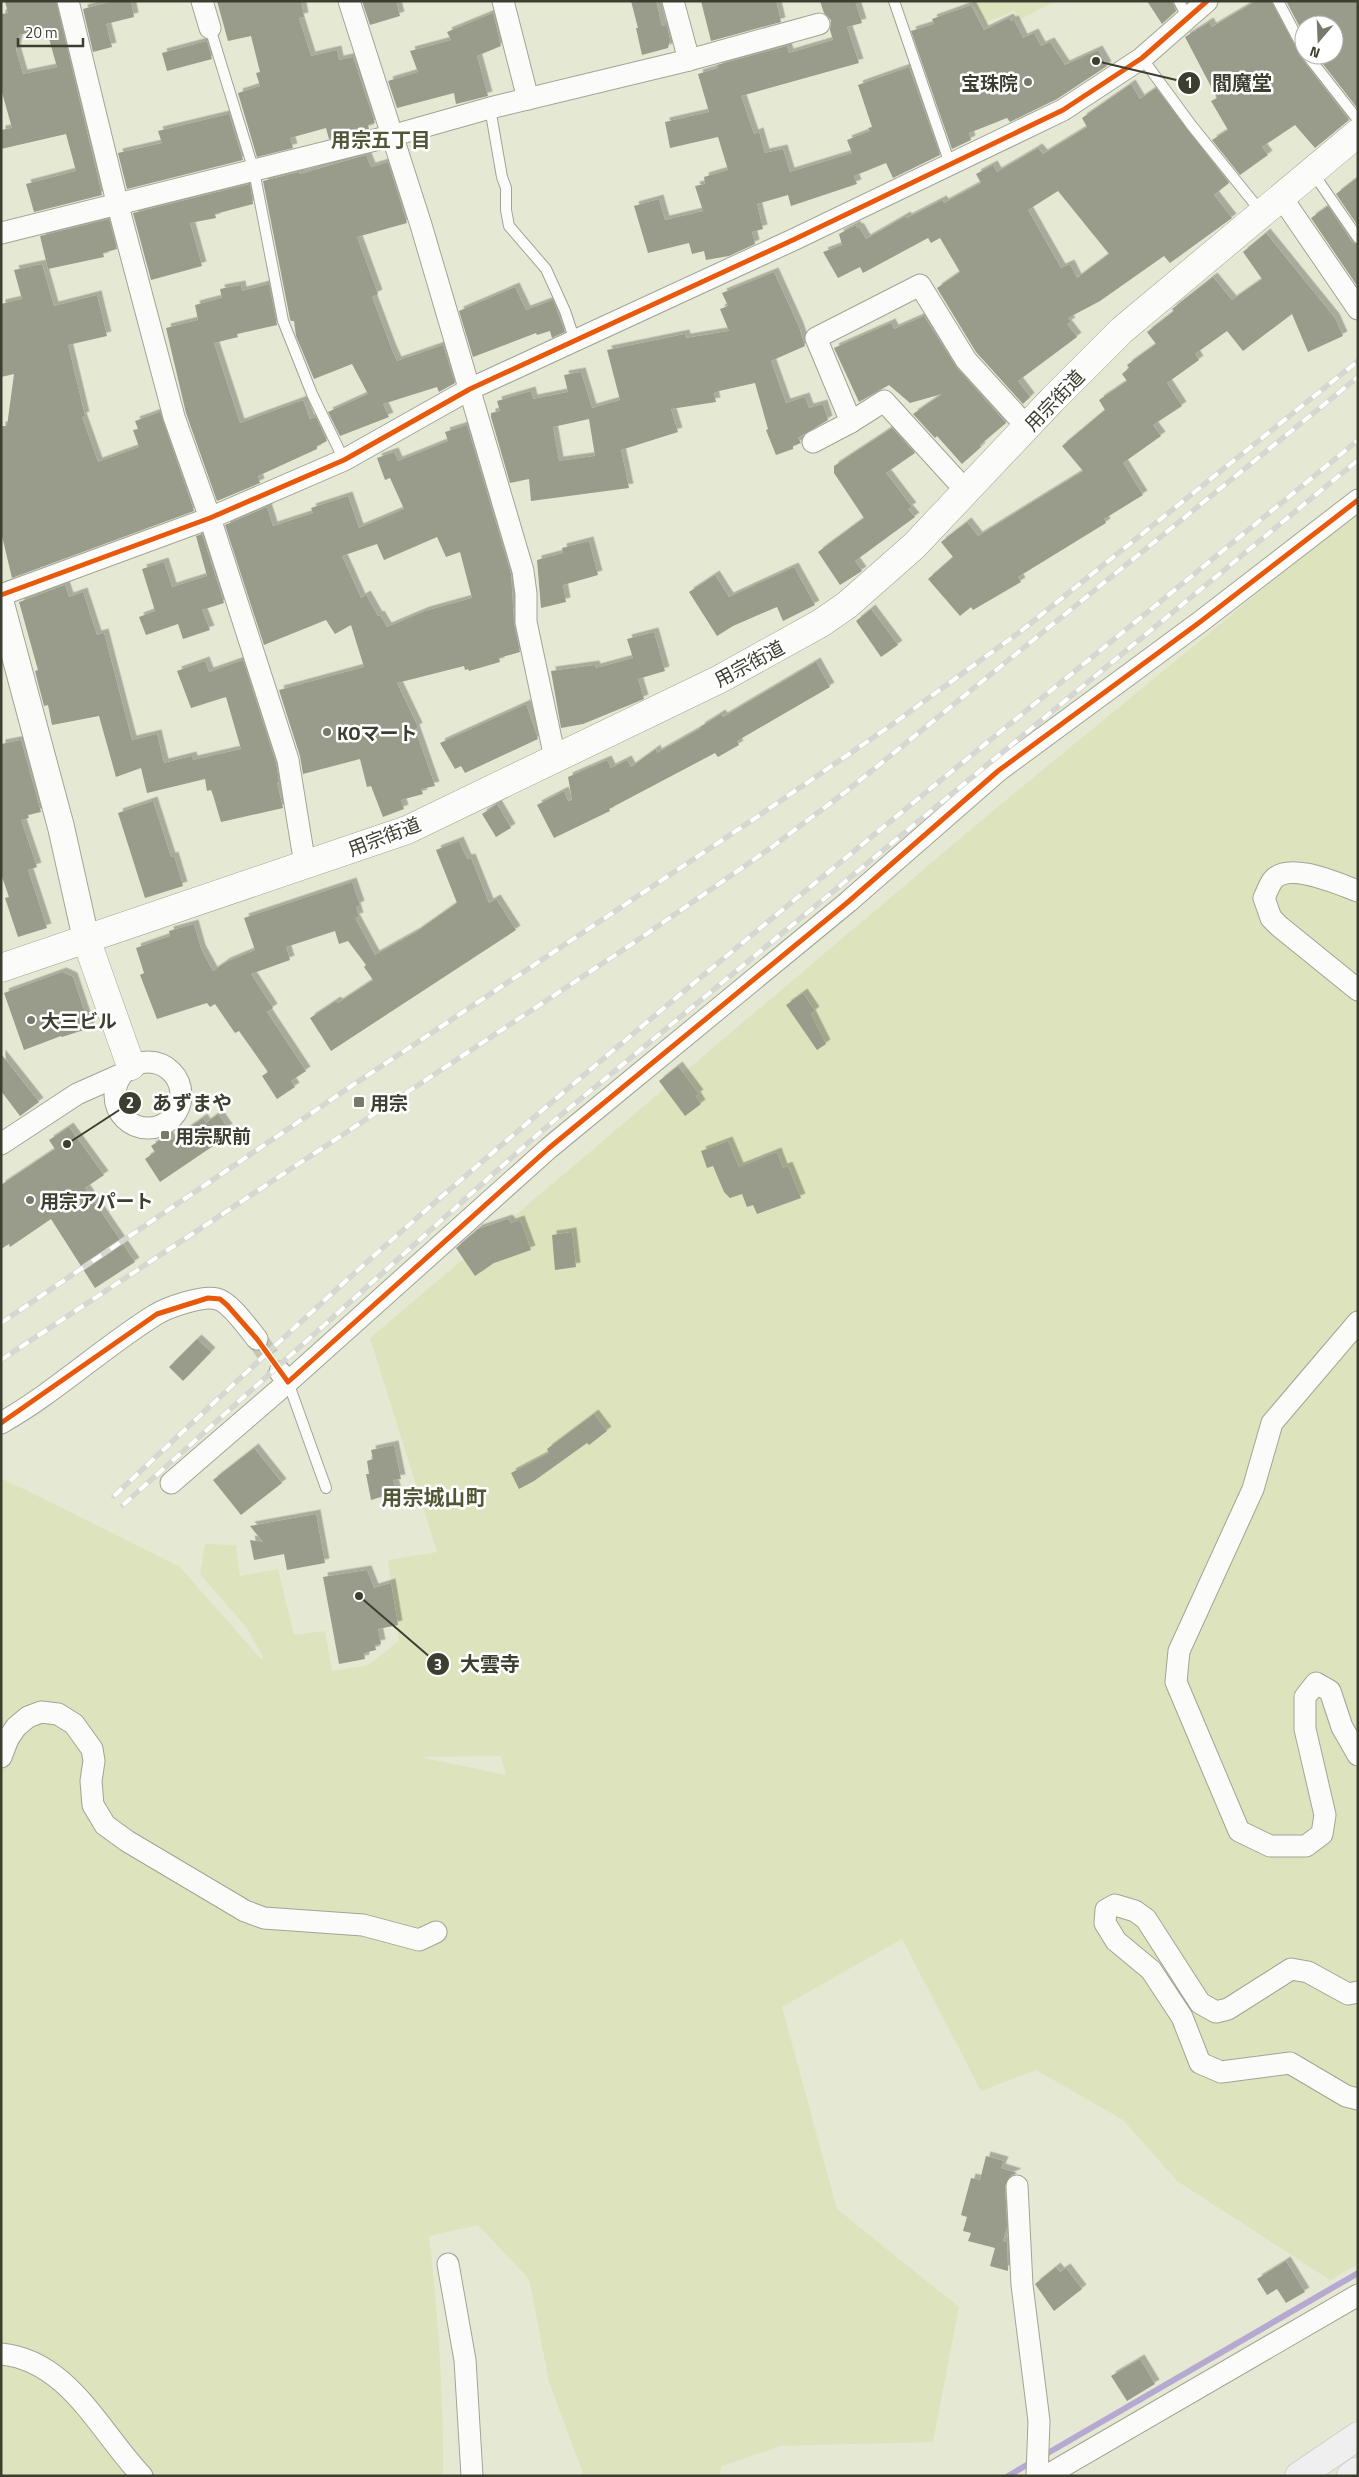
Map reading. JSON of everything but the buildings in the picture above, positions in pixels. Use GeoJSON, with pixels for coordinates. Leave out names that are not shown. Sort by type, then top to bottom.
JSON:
{"type":"FeatureCollection","features":[{"type":"Feature","properties":{"kind":"highway"},"geometry":{"type":"LineString","coordinates":[[1299,2476],[1358,2436]]}},
{"type":"Feature","properties":{"kind":"highway"},"geometry":{"type":"LineString","coordinates":[[1351,2476],[1358,2471]]}},
{"type":"Feature","properties":{"kind":"main road","name":"用宗街道"},"geometry":{"type":"LineString","coordinates":[[1,968],[407,830],[720,679],[827,618],[877,581],[914,546],[1122,330],[1273,206],[1358,133]]}},
{"type":"Feature","properties":{"kind":"main road"},"geometry":{"type":"LineString","coordinates":[[86,940],[126,1070]]}},
{"type":"Feature","properties":{"kind":"street"},"geometry":{"type":"LineString","coordinates":[[68,1],[174,417],[210,518],[288,760],[305,865]]}},
{"type":"Feature","properties":{"kind":"street"},"geometry":{"type":"LineString","coordinates":[[202,1],[210,28]]}},
{"type":"Feature","properties":{"kind":"street"},"geometry":{"type":"LineString","coordinates":[[349,1],[420,224],[523,571],[526,594],[526,622],[555,758]]}},
{"type":"Feature","properties":{"kind":"street"},"geometry":{"type":"LineString","coordinates":[[503,1],[528,99]]}},
{"type":"Feature","properties":{"kind":"street"},"geometry":{"type":"LineString","coordinates":[[673,1],[689,60]]}},
{"type":"Feature","properties":{"kind":"street"},"geometry":{"type":"LineString","coordinates":[[1,595],[210,518],[344,460],[470,389],[575,342],[1063,110],[1142,58],[1184,10],[1206,1]]}},
{"type":"Feature","properties":{"kind":"street"},"geometry":{"type":"LineString","coordinates":[[1,232],[118,202],[254,171],[391,136],[490,108],[689,60],[819,24]]}},
{"type":"Feature","properties":{"kind":"street"},"geometry":{"type":"LineString","coordinates":[[1273,206],[1358,309]]}},
{"type":"Feature","properties":{"kind":"street"},"geometry":{"type":"LineString","coordinates":[[851,422],[816,338],[920,285],[966,360],[1027,427]]}},
{"type":"Feature","properties":{"kind":"street"},"geometry":{"type":"LineString","coordinates":[[813,442],[851,422],[884,401],[966,492]]}},
{"type":"Feature","properties":{"kind":"street"},"geometry":{"type":"LineString","coordinates":[[172,1483],[284,1377],[549,1148],[848,902],[998,771],[1200,622],[1358,500]]}},
{"type":"Feature","properties":{"kind":"street"},"geometry":{"type":"LineString","coordinates":[[1,604],[61,827],[86,940]]}},
{"type":"Feature","properties":{"kind":"street"},"geometry":{"type":"LineString","coordinates":[[1358,891],[1311,875],[1290,872],[1274,879],[1264,898],[1271,918],[1279,926],[1358,990]]}},
{"type":"Feature","properties":{"kind":"street"},"geometry":{"type":"LineString","coordinates":[[1,1144],[77,1094],[126,1070]]}},
{"type":"Feature","properties":{"kind":"street"},"geometry":{"type":"LineString","coordinates":[[1,1423],[157,1314],[196,1300],[220,1299],[257,1339]]}},
{"type":"Feature","properties":{"kind":"street"},"geometry":{"type":"LineString","coordinates":[[1358,1322],[1272,1423],[1252,1489],[1179,1651],[1176,1682],[1239,1832],[1270,1846],[1306,1846],[1322,1834],[1326,1815],[1305,1729],[1304,1697],[1316,1684],[1330,1691],[1342,1727],[1358,1755]]}},
{"type":"Feature","properties":{"kind":"street"},"geometry":{"type":"LineString","coordinates":[[1,1757],[16,1727],[28,1717],[41,1712],[58,1714],[74,1724],[92,1749],[94,1761],[91,1781],[93,1805],[105,1825],[127,1841],[245,1911],[264,1918],[363,1925],[403,1938],[419,1940],[436,1932]]}},
{"type":"Feature","properties":{"kind":"street"},"geometry":{"type":"LineString","coordinates":[[1358,1992],[1348,1994],[1308,1972],[1291,1969],[1228,2008],[1216,2012],[1200,2003],[1146,1919],[1136,1911],[1115,1905],[1106,1910],[1105,1923],[1116,1941],[1151,1970],[1182,2017],[1200,2063],[1222,2072],[1290,2063],[1346,2096],[1358,2099]]}},
{"type":"Feature","properties":{"kind":"street"},"geometry":{"type":"LineString","coordinates":[[1018,2186],[1022,2286],[1039,2421],[1036,2476]]}},
{"type":"Feature","properties":{"kind":"street"},"geometry":{"type":"LineString","coordinates":[[448,2264],[466,2360],[472,2476]]}},
{"type":"Feature","properties":{"kind":"street"},"geometry":{"type":"LineString","coordinates":[[1046,2476],[1358,2295]]}},
{"type":"Feature","properties":{"kind":"street"},"geometry":{"type":"LineString","coordinates":[[1,2354],[41,2365],[67,2386],[125,2458],[142,2476]]}},
{"type":"Feature","properties":{"kind":"lane"},"geometry":{"type":"LineString","coordinates":[[894,1],[950,164]]}},
{"type":"Feature","properties":{"kind":"lane"},"geometry":{"type":"LineString","coordinates":[[1278,1],[1294,31]]}},
{"type":"Feature","properties":{"kind":"lane"},"geometry":{"type":"LineString","coordinates":[[210,28],[254,171],[283,321],[312,394],[344,460]]}},
{"type":"Feature","properties":{"kind":"lane"},"geometry":{"type":"LineString","coordinates":[[1142,58],[1192,126],[1273,206]]}},
{"type":"Feature","properties":{"kind":"lane"},"geometry":{"type":"LineString","coordinates":[[1315,65],[1358,120]]}},
{"type":"Feature","properties":{"kind":"lane"},"geometry":{"type":"LineString","coordinates":[[490,108],[502,177],[506,188],[506,210],[509,226],[546,269],[565,311],[575,342]]}},
{"type":"Feature","properties":{"kind":"lane"},"geometry":{"type":"LineString","coordinates":[[1312,172],[1358,238]]}},
{"type":"Feature","properties":{"kind":"lane"},"geometry":{"type":"LineString","coordinates":[[284,1377],[326,1488]]}},
{"type":"Feature","properties":{"kind":"green space"},"geometry":{"type":"Polygon","coordinates":[[[971,1],[1056,1],[1019,20],[1014,11],[985,23],[971,1]]]}},
{"type":"Feature","properties":{"kind":"green space"},"geometry":{"type":"Polygon","coordinates":[[[1358,511],[1358,2264],[1330,2280],[1177,2181],[1123,2120],[1036,2070],[981,2091],[902,1939],[782,2007],[837,2209],[959,2307],[933,2442],[781,2446],[722,2466],[719,2476],[584,2476],[549,2382],[529,2279],[478,2225],[429,2236],[440,2356],[443,2476],[1,2476],[1,1478],[179,1566],[262,1660],[263,1657],[247,1628],[200,1574],[205,1544],[236,1545],[240,1576],[278,1569],[294,1635],[325,1631],[332,1671],[368,1665],[399,1641],[388,1560],[437,1552],[370,1338],[995,809],[1358,511]],[[501,1756],[425,1757],[425,1758],[506,1775],[501,1756]]]}},
{"type":"Feature","properties":{"kind":"waterway"},"geometry":{"type":"LineString","coordinates":[[1041,2457],[1358,2273]]}},
{"type":"Feature","properties":{"kind":"waterway"},"geometry":{"type":"LineString","coordinates":[[1008,2476],[1032,2462]]}},
{"type":"Feature","properties":{"kind":"tunnel"},"geometry":{"type":"LineString","coordinates":[[257,1339],[280,1372]]}},
{"type":"Feature","properties":{"kind":"railway"},"geometry":{"type":"LineString","coordinates":[[1,1323],[890,726],[1021,631],[1358,361]]}},
{"type":"Feature","properties":{"kind":"railway"},"geometry":{"type":"LineString","coordinates":[[1,1360],[632,944],[772,847],[848,790],[1358,377]]}},
{"type":"Feature","properties":{"kind":"railway"},"geometry":{"type":"LineString","coordinates":[[114,1496],[335,1291],[526,1124],[881,829],[1358,440]]}},
{"type":"Feature","properties":{"kind":"railway"},"geometry":{"type":"LineString","coordinates":[[123,1505],[538,1134],[1358,460]]}},
{"type":"Feature","properties":{"kind":"cycle path"},"geometry":{"type":"LineString","coordinates":[[1,595],[210,518],[344,460],[470,389],[795,239],[1063,110],[1142,58],[1207,1]]}},
{"type":"Feature","properties":{"kind":"cycle path"},"geometry":{"type":"LineString","coordinates":[[1,1423],[157,1314],[208,1298],[220,1299],[227,1305],[257,1339],[288,1382],[549,1148],[848,902],[998,771],[1200,622],[1358,500]]}},
{"type":"Feature","properties":{"kind":"place","name":"閻魔堂"},"geometry":{"type":"Point","coordinates":[1096,61]}},
{"type":"Feature","properties":{"kind":"place","name":"宝珠院"},"geometry":{"type":"Point","coordinates":[1028,82]}},
{"type":"Feature","properties":{"kind":"place","name":"KOマート"},"geometry":{"type":"Point","coordinates":[327,732]}},
{"type":"Feature","properties":{"kind":"place","name":"大三ビル"},"geometry":{"type":"Point","coordinates":[31,1020]}},
{"type":"Feature","properties":{"kind":"place","name":"用宗"},"geometry":{"type":"Point","coordinates":[359,1102]}},
{"type":"Feature","properties":{"kind":"place","name":"用宗駅前"},"geometry":{"type":"Point","coordinates":[165,1135]}},
{"type":"Feature","properties":{"kind":"place","name":"あずまや"},"geometry":{"type":"Point","coordinates":[67,1144]}},
{"type":"Feature","properties":{"kind":"place","name":"用宗アパート"},"geometry":{"type":"Point","coordinates":[30,1200]}},
{"type":"Feature","properties":{"kind":"place","name":"大雲寺"},"geometry":{"type":"Point","coordinates":[359,1596]}},
{"type":"Feature","properties":{"kind":"district","name":"用宗五丁目"},"geometry":{"type":"Point","coordinates":[381,139]}},
{"type":"Feature","properties":{"kind":"district","name":"用宗城山町"},"geometry":{"type":"Point","coordinates":[434,1497]}}]}
